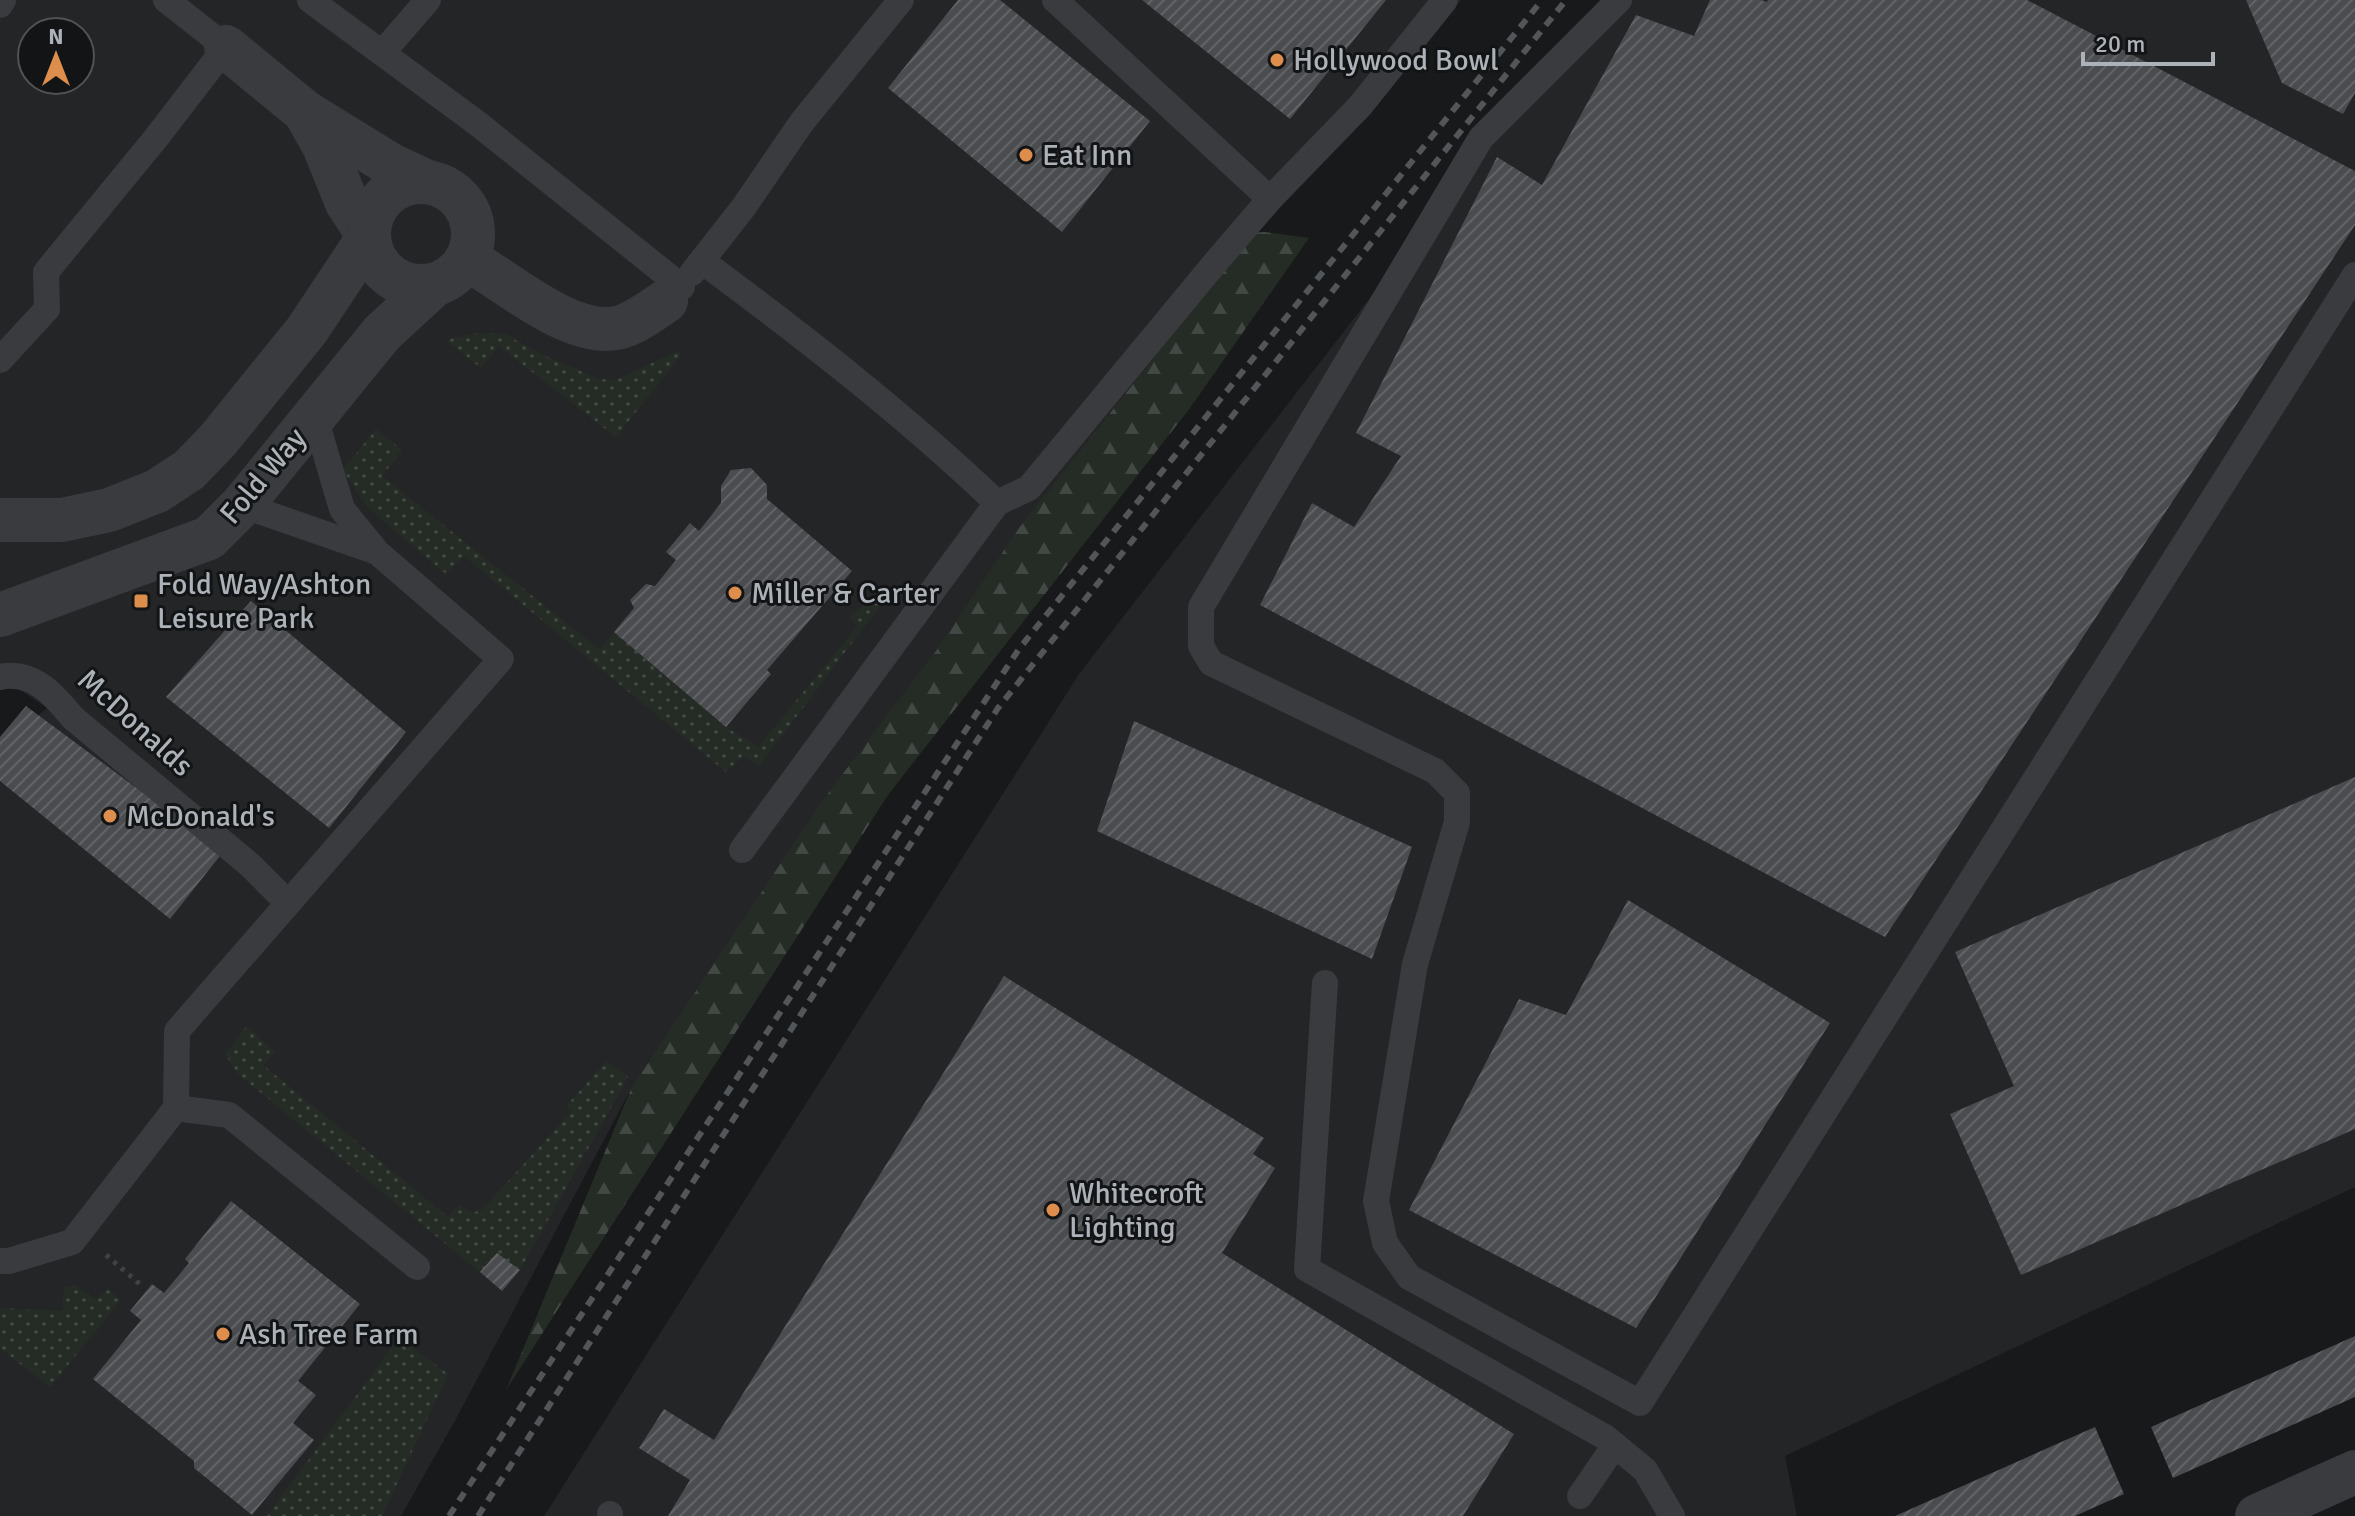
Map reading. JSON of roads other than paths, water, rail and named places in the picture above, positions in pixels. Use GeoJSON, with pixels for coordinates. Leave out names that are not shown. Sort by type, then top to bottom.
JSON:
{"type":"FeatureCollection","features":[{"type":"Feature","properties":{"kind":"street"},"geometry":{"type":"LineString","coordinates":[[226,47],[305,112],[391,165],[443,186],[457,197],[467,210],[473,226],[473,243],[450,272],[404,284],[390,277],[379,266],[368,237],[347,203],[324,146],[305,112]]}},
{"type":"Feature","properties":{"kind":"street"},"geometry":{"type":"LineString","coordinates":[[368,237],[371,218],[379,202],[392,190],[409,183],[427,182]]}},
{"type":"Feature","properties":{"kind":"street","name":"Fold Way"},"geometry":{"type":"LineString","coordinates":[[0,520],[62,520],[109,510],[157,491],[189,470],[218,440],[307,330],[368,237]]}},
{"type":"Feature","properties":{"kind":"street"},"geometry":{"type":"LineString","coordinates":[[450,272],[590,328],[618,328],[643,317],[674,294]]}},
{"type":"Feature","properties":{"kind":"street","name":"Fold Way"},"geometry":{"type":"LineString","coordinates":[[0,615],[209,538],[242,505],[382,333],[450,272]]}},
{"type":"Feature","properties":{"kind":"street"},"geometry":{"type":"LineString","coordinates":[[2257,1516],[2355,1472]]}},
{"type":"Feature","properties":{"kind":"lane"},"geometry":{"type":"LineString","coordinates":[[0,360],[47,309],[46,272],[226,47],[166,0]]}},
{"type":"Feature","properties":{"kind":"lane"},"geometry":{"type":"LineString","coordinates":[[310,0],[477,123],[674,294],[702,261],[802,122],[901,0]]}},
{"type":"Feature","properties":{"kind":"lane"},"geometry":{"type":"LineString","coordinates":[[382,53],[428,0]]}},
{"type":"Feature","properties":{"kind":"lane"},"geometry":{"type":"LineString","coordinates":[[1055,0],[1270,199]]}},
{"type":"Feature","properties":{"kind":"lane"},"geometry":{"type":"LineString","coordinates":[[742,850],[997,503],[1029,488],[1270,199],[1360,106],[1445,0]]}},
{"type":"Feature","properties":{"kind":"lane"},"geometry":{"type":"LineString","coordinates":[[1619,0],[1481,138],[1201,607],[1201,646],[1211,663],[1435,771],[1457,793],[1457,822],[1415,964],[1376,1201],[1385,1243],[1409,1277],[1640,1403],[2355,275]]}},
{"type":"Feature","properties":{"kind":"lane"},"geometry":{"type":"LineString","coordinates":[[702,261],[944,452],[997,503]]}},
{"type":"Feature","properties":{"kind":"lane"},"geometry":{"type":"LineString","coordinates":[[0,1261],[72,1242],[176,1108],[177,1031],[501,659],[377,552],[342,509],[314,414]]}},
{"type":"Feature","properties":{"kind":"lane"},"geometry":{"type":"LineString","coordinates":[[242,505],[377,552]]}},
{"type":"Feature","properties":{"kind":"lane","name":"McDonalds"},"geometry":{"type":"LineString","coordinates":[[0,677],[13,674],[50,689],[73,718],[250,865],[288,903]]}},
{"type":"Feature","properties":{"kind":"lane"},"geometry":{"type":"LineString","coordinates":[[1325,983],[1307,1269],[1615,1445],[1645,1470],[1672,1516]]}},
{"type":"Feature","properties":{"kind":"lane"},"geometry":{"type":"LineString","coordinates":[[176,1108],[229,1115],[417,1267]]}},
{"type":"Feature","properties":{"kind":"lane"},"geometry":{"type":"LineString","coordinates":[[1580,1496],[1615,1445]]}},
{"type":"Feature","properties":{"kind":"railway"},"geometry":{"type":"LineString","coordinates":[[449,1516],[1019,649],[1542,0]]}},
{"type":"Feature","properties":{"kind":"railway"},"geometry":{"type":"LineString","coordinates":[[478,1516],[998,708],[1566,0]]}},
{"type":"Feature","properties":{"kind":"place","name":"Hollywood Bowl"},"geometry":{"type":"Point","coordinates":[1277,60]}},
{"type":"Feature","properties":{"kind":"place","name":"Eat Inn"},"geometry":{"type":"Point","coordinates":[1026,155]}},
{"type":"Feature","properties":{"kind":"place","name":"Miller & Carter"},"geometry":{"type":"Point","coordinates":[735,593]}},
{"type":"Feature","properties":{"kind":"place","name":"Fold Way/Ashton Leisure Park"},"geometry":{"type":"Point","coordinates":[141,601]}},
{"type":"Feature","properties":{"kind":"place","name":"McDonald's"},"geometry":{"type":"Point","coordinates":[110,816]}},
{"type":"Feature","properties":{"kind":"place","name":"Whitecroft Lighting"},"geometry":{"type":"Point","coordinates":[1053,1210]}},
{"type":"Feature","properties":{"kind":"place","name":"Ash Tree Farm"},"geometry":{"type":"Point","coordinates":[223,1334]}}]}
